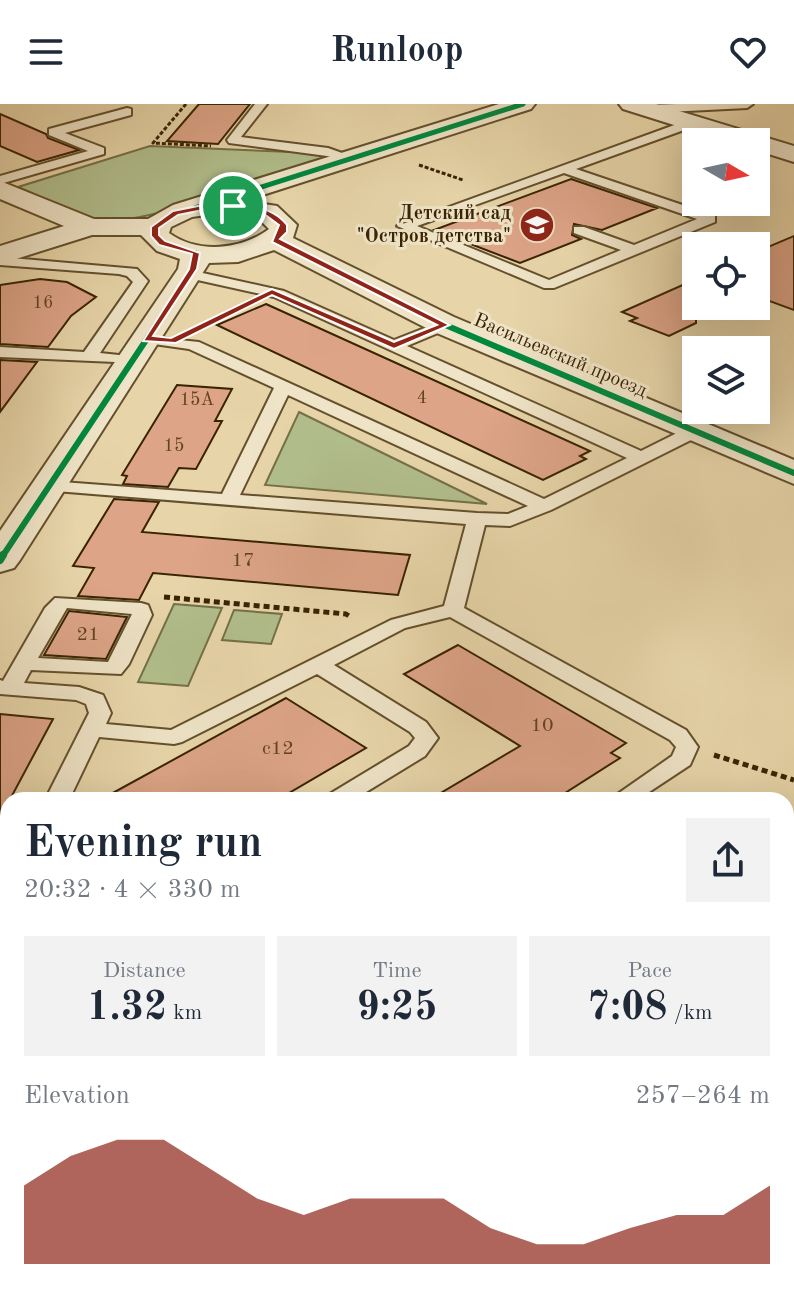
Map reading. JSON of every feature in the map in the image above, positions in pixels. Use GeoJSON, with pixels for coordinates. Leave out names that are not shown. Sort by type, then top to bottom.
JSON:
{"type":"FeatureCollection","features":[{"type":"Feature","properties":{"kind":"street"},"geometry":{"type":"LineString","coordinates":[[0,258],[90,227],[155,227],[176,213],[523,104]]}},
{"type":"Feature","properties":{"kind":"street"},"geometry":{"type":"LineString","coordinates":[[640,107],[708,128]]}},
{"type":"Feature","properties":{"kind":"street"},"geometry":{"type":"LineString","coordinates":[[770,147],[794,154]]}},
{"type":"Feature","properties":{"kind":"street"},"geometry":{"type":"LineString","coordinates":[[0,189],[90,227]]}},
{"type":"Feature","properties":{"kind":"street"},"geometry":{"type":"LineString","coordinates":[[155,227],[155,236],[162,243],[192,263],[241,252],[275,240],[283,232],[283,225],[267,212],[233,206],[195,208]]}},
{"type":"Feature","properties":{"kind":"street","name":"Васильевский проезд"},"geometry":{"type":"LineString","coordinates":[[275,240],[445,325],[794,473]]}},
{"type":"Feature","properties":{"kind":"street"},"geometry":{"type":"LineString","coordinates":[[0,560],[150,346],[192,263]]}},
{"type":"Feature","properties":{"kind":"lane"},"geometry":{"type":"LineString","coordinates":[[233,140],[261,104]]}},
{"type":"Feature","properties":{"kind":"lane"},"geometry":{"type":"LineString","coordinates":[[640,107],[747,104]]}},
{"type":"Feature","properties":{"kind":"lane"},"geometry":{"type":"LineString","coordinates":[[0,180],[100,151],[53,132],[127,112]]}},
{"type":"Feature","properties":{"kind":"lane"},"geometry":{"type":"LineString","coordinates":[[564,169],[710,219],[549,285],[404,226],[691,123]]}},
{"type":"Feature","properties":{"kind":"lane"},"geometry":{"type":"LineString","coordinates":[[233,140],[328,152],[350,158]]}},
{"type":"Feature","properties":{"kind":"lane"},"geometry":{"type":"LineString","coordinates":[[579,230],[634,250]]}},
{"type":"Feature","properties":{"kind":"lane"},"geometry":{"type":"LineString","coordinates":[[0,258],[119,270],[141,281],[89,357]]}},
{"type":"Feature","properties":{"kind":"lane"},"geometry":{"type":"LineString","coordinates":[[192,263],[272,291],[641,458]]}},
{"type":"Feature","properties":{"kind":"lane"},"geometry":{"type":"LineString","coordinates":[[394,346],[445,325]]}},
{"type":"Feature","properties":{"kind":"lane"},"geometry":{"type":"LineString","coordinates":[[0,352],[89,357],[150,346],[193,345],[544,506]]}},
{"type":"Feature","properties":{"kind":"lane"},"geometry":{"type":"LineString","coordinates":[[228,500],[283,387]]}},
{"type":"Feature","properties":{"kind":"lane"},"geometry":{"type":"LineString","coordinates":[[49,486],[510,520],[697,430]]}},
{"type":"Feature","properties":{"kind":"lane"},"geometry":{"type":"LineString","coordinates":[[453,610],[477,519]]}},
{"type":"Feature","properties":{"kind":"lane"},"geometry":{"type":"LineString","coordinates":[[5,688],[24,663],[55,608],[62,602],[141,609],[142,615],[113,669],[24,663]]}},
{"type":"Feature","properties":{"kind":"lane"},"geometry":{"type":"LineString","coordinates":[[91,730],[183,743],[318,665],[398,624],[453,610],[678,735],[687,747],[682,760],[633,792]]}},
{"type":"Feature","properties":{"kind":"lane"},"geometry":{"type":"LineString","coordinates":[[318,665],[418,727],[427,738],[417,751],[349,792]]}},
{"type":"Feature","properties":{"kind":"lane"},"geometry":{"type":"LineString","coordinates":[[5,688],[79,694],[95,700],[100,713],[61,792]]}},
{"type":"Feature","properties":{"kind":"path"},"geometry":{"type":"LineString","coordinates":[[186,104],[153,143],[225,147],[233,140]]}},
{"type":"Feature","properties":{"kind":"path"},"geometry":{"type":"LineString","coordinates":[[376,150],[497,193]]}},
{"type":"Feature","properties":{"kind":"path"},"geometry":{"type":"LineString","coordinates":[[150,346],[272,291]]}},
{"type":"Feature","properties":{"kind":"path"},"geometry":{"type":"LineString","coordinates":[[161,597],[346,614],[379,634]]}},
{"type":"Feature","properties":{"kind":"path"},"geometry":{"type":"LineString","coordinates":[[687,747],[794,780]]}},
{"type":"Feature","properties":{"kind":"green space"},"geometry":{"type":"Polygon","coordinates":[[[150,146],[316,153],[329,155],[330,159],[176,208],[117,221],[88,217],[18,187],[150,146]]]}},
{"type":"Feature","properties":{"kind":"green space"},"geometry":{"type":"Polygon","coordinates":[[[299,412],[487,504],[265,485],[299,412]]]}},
{"type":"Feature","properties":{"kind":"green space"},"geometry":{"type":"Polygon","coordinates":[[[174,604],[222,608],[188,686],[138,682],[174,604]]]}},
{"type":"Feature","properties":{"kind":"green space"},"geometry":{"type":"Polygon","coordinates":[[[234,610],[282,614],[271,644],[222,640],[234,610]]]}},
{"type":"Feature","properties":{"kind":"building"},"geometry":{"type":"Polygon","coordinates":[[[199,104],[250,104],[218,144],[167,141],[199,104]]]}},
{"type":"Feature","properties":{"kind":"building"},"geometry":{"type":"Polygon","coordinates":[[[0,114],[79,150],[37,162],[0,146],[0,114]]]}},
{"type":"Feature","properties":{"kind":"building"},"geometry":{"type":"Polygon","coordinates":[[[571,179],[657,208],[602,230],[574,224],[572,235],[581,239],[520,263],[434,230],[571,179]]]}},
{"type":"Feature","properties":{"kind":"building"},"geometry":{"type":"Polygon","coordinates":[[[794,236],[794,310],[770,301],[770,246],[794,236]]]}},
{"type":"Feature","properties":{"kind":"building"},"geometry":{"type":"Polygon","coordinates":[[[40,279],[67,282],[96,297],[71,316],[48,347],[0,344],[0,285],[40,279]]]}},
{"type":"Feature","properties":{"kind":"building"},"geometry":{"type":"Polygon","coordinates":[[[682,285],[682,320],[696,320],[696,323],[669,336],[630,321],[637,318],[622,312],[682,285]]]}},
{"type":"Feature","properties":{"kind":"building"},"geometry":{"type":"Polygon","coordinates":[[[266,304],[590,451],[580,456],[586,459],[543,480],[217,325],[266,304]]]}},
{"type":"Feature","properties":{"kind":"building"},"geometry":{"type":"Polygon","coordinates":[[[0,360],[37,362],[0,412],[0,360]]]}},
{"type":"Feature","properties":{"kind":"building"},"geometry":{"type":"Polygon","coordinates":[[[177,385],[232,389],[215,421],[222,421],[196,469],[179,468],[168,487],[123,484],[127,476],[122,475],[177,385]]]}},
{"type":"Feature","properties":{"kind":"building"},"geometry":{"type":"Polygon","coordinates":[[[114,499],[159,502],[142,532],[410,555],[398,595],[153,573],[139,600],[78,596],[94,568],[73,566],[114,499]]]}},
{"type":"Feature","properties":{"kind":"building"},"geometry":{"type":"Polygon","coordinates":[[[69,611],[127,617],[106,659],[44,655],[69,611]]]}},
{"type":"Feature","properties":{"kind":"building"},"geometry":{"type":"Polygon","coordinates":[[[458,645],[626,743],[611,753],[620,758],[567,792],[442,792],[520,746],[404,674],[458,645]]]}},
{"type":"Feature","properties":{"kind":"building"},"geometry":{"type":"Polygon","coordinates":[[[286,698],[366,748],[291,792],[115,792],[286,698]]]}},
{"type":"Feature","properties":{"kind":"building"},"geometry":{"type":"Polygon","coordinates":[[[0,714],[53,719],[14,792],[0,792],[0,714]]]}},
{"type":"Feature","properties":{"kind":"cycle path"},"geometry":{"type":"LineString","coordinates":[[195,208],[523,104]]}},
{"type":"Feature","properties":{"kind":"cycle path"},"geometry":{"type":"LineString","coordinates":[[275,240],[443,324],[794,473]]}},
{"type":"Feature","properties":{"kind":"cycle path"},"geometry":{"type":"LineString","coordinates":[[0,560],[193,269],[196,253]]}},
{"type":"Feature","properties":{"kind":"place","name":"Детский сад \"Остров детства\""},"geometry":{"type":"Point","coordinates":[537,225]}},
{"type":"Feature","properties":{"kind":"route"},"geometry":{"type":"LineString","coordinates":[[233,206],[267,212],[278,218],[283,232],[275,240],[445,325],[394,346],[272,291],[173,341],[146,339],[193,269],[196,253],[162,243],[155,236],[155,227],[162,219],[176,213],[195,208],[233,206]]}}]}
